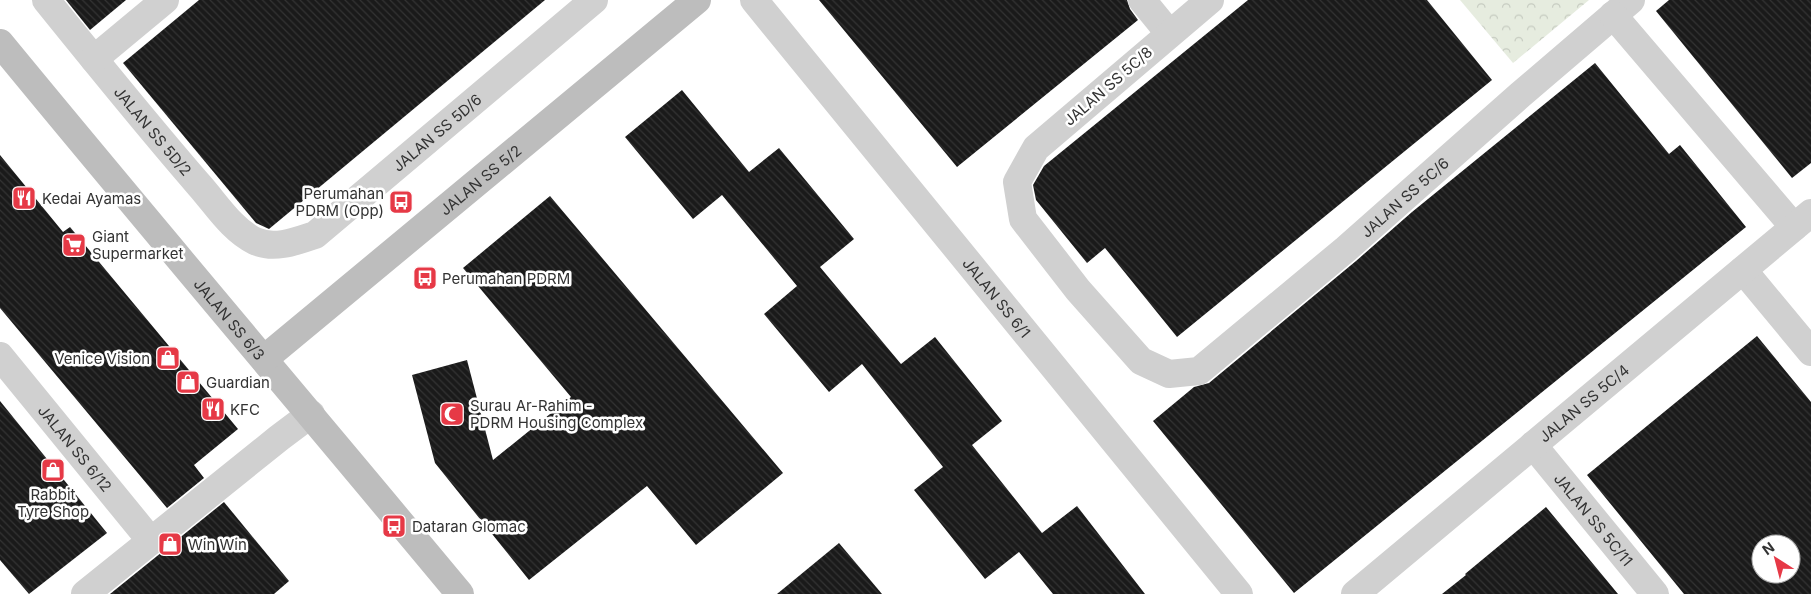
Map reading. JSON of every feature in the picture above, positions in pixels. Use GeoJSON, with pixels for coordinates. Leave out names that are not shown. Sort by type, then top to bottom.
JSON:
{"type":"FeatureCollection","features":[{"type":"Feature","properties":{"kind":"street","name":"JALAN SS 5D/2"},"geometry":{"type":"LineString","coordinates":[[46,0],[238,229],[256,242],[271,244]]}},
{"type":"Feature","properties":{"kind":"street"},"geometry":{"type":"LineString","coordinates":[[94,59],[165,0]]}},
{"type":"Feature","properties":{"kind":"street","name":"JALAN SS 5D/6"},"geometry":{"type":"LineString","coordinates":[[271,244],[290,243],[315,236],[594,0]]}},
{"type":"Feature","properties":{"kind":"street","name":"JALAN SS 5/2"},"geometry":{"type":"LineString","coordinates":[[264,359],[697,0]]}},
{"type":"Feature","properties":{"kind":"street","name":"JALAN SS 6/1"},"geometry":{"type":"LineString","coordinates":[[754,0],[1239,594]]}},
{"type":"Feature","properties":{"kind":"street"},"geometry":{"type":"LineString","coordinates":[[1142,0],[1169,34]]}},
{"type":"Feature","properties":{"kind":"street","name":"JALAN SS 5C/8"},"geometry":{"type":"LineString","coordinates":[[1017,182],[1036,148],[1210,0]]}},
{"type":"Feature","properties":{"kind":"street"},"geometry":{"type":"LineString","coordinates":[[1622,8],[1802,220]]}},
{"type":"Feature","properties":{"kind":"street","name":"JALAN SS 5C/6"},"geometry":{"type":"LineString","coordinates":[[1017,182],[1023,219],[1078,290],[1141,361],[1169,374],[1199,371],[1346,249],[1622,8]]}},
{"type":"Feature","properties":{"kind":"street","name":"JALAN SS 6/3"},"geometry":{"type":"LineString","coordinates":[[0,43],[460,594]]}},
{"type":"Feature","properties":{"kind":"street","name":"JALAN SS 5C/4"},"geometry":{"type":"LineString","coordinates":[[1355,594],[1802,220]]}},
{"type":"Feature","properties":{"kind":"street"},"geometry":{"type":"LineString","coordinates":[[1743,270],[1811,352]]}},
{"type":"Feature","properties":{"kind":"street","name":"JALAN SS 6/12"},"geometry":{"type":"LineString","coordinates":[[0,356],[151,541]]}},
{"type":"Feature","properties":{"kind":"street"},"geometry":{"type":"LineString","coordinates":[[85,594],[311,414]]}},
{"type":"Feature","properties":{"kind":"street","name":"JALAN SS 5C/11"},"geometry":{"type":"LineString","coordinates":[[1533,445],[1655,594]]}},
{"type":"Feature","properties":{"kind":"green space"},"geometry":{"type":"Polygon","coordinates":[[[1460,0],[1589,0],[1513,63],[1460,0]]]}},
{"type":"Feature","properties":{"kind":"building"},"geometry":{"type":"Polygon","coordinates":[[[66,0],[126,0],[90,30],[66,0]]]}},
{"type":"Feature","properties":{"kind":"building"},"geometry":{"type":"Polygon","coordinates":[[[199,0],[545,0],[269,229],[256,223],[123,63],[199,0]]]}},
{"type":"Feature","properties":{"kind":"building"},"geometry":{"type":"Polygon","coordinates":[[[819,0],[1127,0],[1130,9],[1138,20],[957,167],[819,0]]]}},
{"type":"Feature","properties":{"kind":"building"},"geometry":{"type":"Polygon","coordinates":[[[1248,0],[1427,0],[1492,80],[1177,337],[1105,248],[1087,263],[1036,200],[1033,185],[1044,166],[1248,0]]]}},
{"type":"Feature","properties":{"kind":"building"},"geometry":{"type":"Polygon","coordinates":[[[1669,0],[1811,0],[1811,163],[1792,178],[1656,11],[1669,0]]]}},
{"type":"Feature","properties":{"kind":"building"},"geometry":{"type":"Polygon","coordinates":[[[1595,63],[1669,154],[1680,145],[1746,227],[1294,593],[1153,421],[1194,387],[1209,383],[1412,212],[1595,63]]]}},
{"type":"Feature","properties":{"kind":"building"},"geometry":{"type":"Polygon","coordinates":[[[682,90],[749,172],[779,148],[854,239],[820,267],[901,364],[935,337],[1002,421],[972,445],[1042,533],[1077,506],[1145,594],[1053,594],[1019,552],[985,579],[914,490],[943,467],[862,364],[829,392],[764,314],[797,286],[722,195],[693,219],[625,137],[682,90]]]}},
{"type":"Feature","properties":{"kind":"building"},"geometry":{"type":"Polygon","coordinates":[[[0,155],[63,232],[70,227],[238,429],[194,465],[204,478],[167,508],[0,308],[0,155]]]}},
{"type":"Feature","properties":{"kind":"building"},"geometry":{"type":"Polygon","coordinates":[[[550,196],[783,473],[696,545],[647,486],[529,580],[435,463],[412,375],[467,360],[493,460],[571,397],[463,268],[550,196]]]}},
{"type":"Feature","properties":{"kind":"building"},"geometry":{"type":"Polygon","coordinates":[[[1757,336],[1811,402],[1811,594],[1684,594],[1587,475],[1757,336]]]}},
{"type":"Feature","properties":{"kind":"building"},"geometry":{"type":"Polygon","coordinates":[[[0,401],[107,533],[29,594],[0,560],[0,401]]]}},
{"type":"Feature","properties":{"kind":"building"},"geometry":{"type":"Polygon","coordinates":[[[224,502],[289,581],[274,594],[110,594],[224,502]]]}},
{"type":"Feature","properties":{"kind":"building"},"geometry":{"type":"Polygon","coordinates":[[[1546,507],[1618,594],[1442,594],[1466,575],[1546,507]]]}},
{"type":"Feature","properties":{"kind":"building"},"geometry":{"type":"Polygon","coordinates":[[[839,543],[882,594],[777,594],[839,543]]]}},
{"type":"Feature","properties":{"kind":"place","name":"Kedai Ayamas"},"geometry":{"type":"Point","coordinates":[24,198]}},
{"type":"Feature","properties":{"kind":"place","name":"Perumahan PDRM (Opp)"},"geometry":{"type":"Point","coordinates":[401,202]}},
{"type":"Feature","properties":{"kind":"place","name":"Giant Supermarket"},"geometry":{"type":"Point","coordinates":[74,245]}},
{"type":"Feature","properties":{"kind":"place","name":"Perumahan PDRM"},"geometry":{"type":"Point","coordinates":[425,278]}},
{"type":"Feature","properties":{"kind":"place","name":"Venice Vision"},"geometry":{"type":"Point","coordinates":[168,358]}},
{"type":"Feature","properties":{"kind":"place","name":"Guardian"},"geometry":{"type":"Point","coordinates":[188,382]}},
{"type":"Feature","properties":{"kind":"place","name":"KFC"},"geometry":{"type":"Point","coordinates":[213,409]}},
{"type":"Feature","properties":{"kind":"place","name":"Surau Ar-Rahim - PDRM Housing Complex"},"geometry":{"type":"Point","coordinates":[452,414]}},
{"type":"Feature","properties":{"kind":"place","name":"Rabbit Tyre Shop"},"geometry":{"type":"Point","coordinates":[53,470]}},
{"type":"Feature","properties":{"kind":"place","name":"Dataran Glomac"},"geometry":{"type":"Point","coordinates":[394,526]}},
{"type":"Feature","properties":{"kind":"place","name":"Win Win"},"geometry":{"type":"Point","coordinates":[170,544]}}]}
